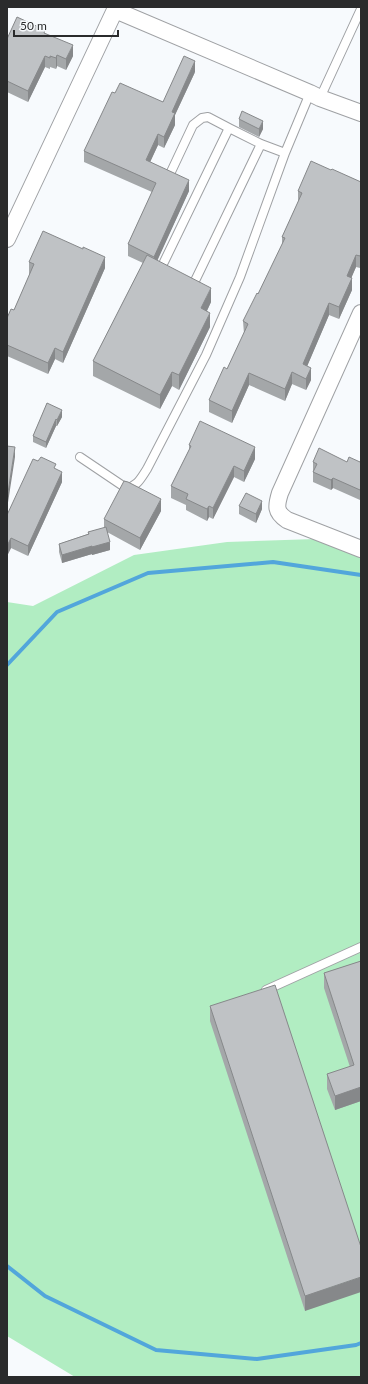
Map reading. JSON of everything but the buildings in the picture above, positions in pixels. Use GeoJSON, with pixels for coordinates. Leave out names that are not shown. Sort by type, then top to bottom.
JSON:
{"type":"FeatureCollection","features":[{"type":"Feature","properties":{"kind":"street"},"geometry":{"type":"LineString","coordinates":[[7,239],[111,8],[315,95],[361,113]]}},
{"type":"Feature","properties":{"kind":"street"},"geometry":{"type":"LineString","coordinates":[[361,313],[280,493],[277,504],[278,510],[287,520],[361,548]]}},
{"type":"Feature","properties":{"kind":"lane"},"geometry":{"type":"LineString","coordinates":[[80,457],[126,488],[133,487],[138,484],[147,470],[206,355],[237,284],[285,153],[361,9]]}},
{"type":"Feature","properties":{"kind":"lane"},"geometry":{"type":"LineString","coordinates":[[170,174],[193,126],[202,118],[208,117],[261,144],[285,153]]}},
{"type":"Feature","properties":{"kind":"lane"},"geometry":{"type":"LineString","coordinates":[[164,262],[229,128]]}},
{"type":"Feature","properties":{"kind":"lane"},"geometry":{"type":"LineString","coordinates":[[193,285],[261,144]]}},
{"type":"Feature","properties":{"kind":"lane"},"geometry":{"type":"LineString","coordinates":[[263,991],[361,947]]}},
{"type":"Feature","properties":{"kind":"green space"},"geometry":{"type":"Polygon","coordinates":[[[316,539],[361,552],[361,1377],[75,1377],[7,1336],[7,602],[33,606],[134,555],[227,542],[316,539]]]}},
{"type":"Feature","properties":{"kind":"waterway"},"geometry":{"type":"LineString","coordinates":[[7,665],[57,612],[148,573],[273,562],[361,575]]}},
{"type":"Feature","properties":{"kind":"waterway"},"geometry":{"type":"LineString","coordinates":[[7,1266],[45,1296],[156,1350],[257,1359],[356,1345],[361,1343]]}}]}
